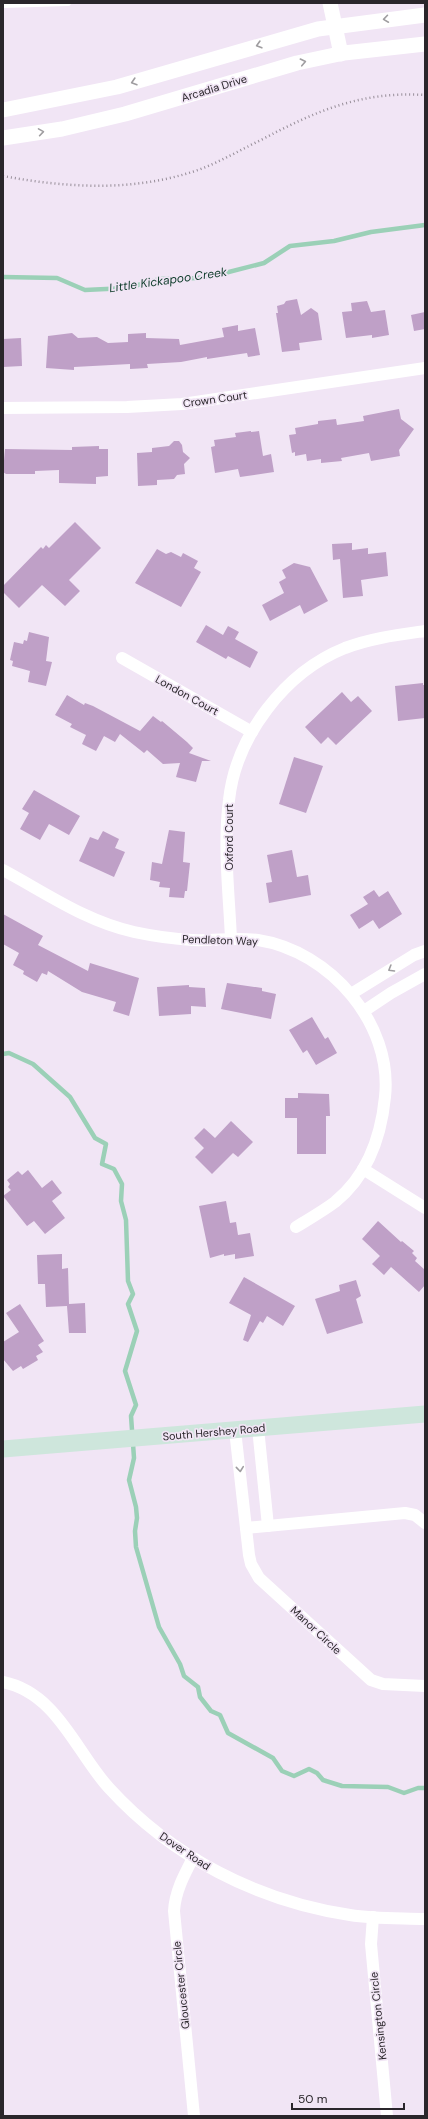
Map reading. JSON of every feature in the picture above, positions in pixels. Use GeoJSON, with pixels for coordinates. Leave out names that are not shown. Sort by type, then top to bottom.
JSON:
{"type":"FeatureCollection","features":[{"type":"Feature","properties":{"kind":"main road","name":"South Hershey Road"},"geometry":{"type":"LineString","coordinates":[[3,1449],[425,1414]]}},
{"type":"Feature","properties":{"kind":"street"},"geometry":{"type":"LineString","coordinates":[[330,3],[341,54]]}},
{"type":"Feature","properties":{"kind":"street"},"geometry":{"type":"LineString","coordinates":[[3,110],[117,87],[262,44],[335,26],[425,15]]}},
{"type":"Feature","properties":{"kind":"street","name":"Arcadia Drive"},"geometry":{"type":"LineString","coordinates":[[3,138],[62,128],[126,114],[297,63],[341,54],[425,44]]}},
{"type":"Feature","properties":{"kind":"street","name":"Crown Court"},"geometry":{"type":"LineString","coordinates":[[3,408],[127,407],[182,404],[425,368]]}},
{"type":"Feature","properties":{"kind":"street","name":"Oxford Court"},"geometry":{"type":"LineString","coordinates":[[231,939],[227,827],[229,799],[243,750],[263,714],[280,694],[301,674],[330,655],[373,639],[425,631]]}},
{"type":"Feature","properties":{"kind":"street","name":"London Court"},"geometry":{"type":"LineString","coordinates":[[122,658],[252,732]]}},
{"type":"Feature","properties":{"kind":"street","name":"Pendleton Way"},"geometry":{"type":"LineString","coordinates":[[3,870],[77,912],[114,927],[155,936],[193,940],[259,940],[275,944],[299,954],[325,970],[351,994],[364,1011],[378,1042],[385,1076],[386,1093],[379,1133],[363,1169],[335,1201],[296,1227]]}},
{"type":"Feature","properties":{"kind":"street"},"geometry":{"type":"LineString","coordinates":[[351,994],[397,965],[425,950]]}},
{"type":"Feature","properties":{"kind":"street"},"geometry":{"type":"LineString","coordinates":[[364,1011],[390,993],[425,974]]}},
{"type":"Feature","properties":{"kind":"street"},"geometry":{"type":"LineString","coordinates":[[363,1169],[425,1208]]}},
{"type":"Feature","properties":{"kind":"street"},"geometry":{"type":"LineString","coordinates":[[258,1428],[268,1526]]}},
{"type":"Feature","properties":{"kind":"street","name":"Manor Circle"},"geometry":{"type":"LineString","coordinates":[[235,1430],[251,1564],[259,1578],[366,1677],[383,1684],[425,1686]]}},
{"type":"Feature","properties":{"kind":"street"},"geometry":{"type":"LineString","coordinates":[[246,1528],[405,1513],[415,1515],[425,1523]]}},
{"type":"Feature","properties":{"kind":"street","name":"Dover Road"},"geometry":{"type":"LineString","coordinates":[[3,1682],[20,1687],[42,1701],[60,1721],[83,1756],[108,1787],[137,1817],[178,1849],[193,1858],[236,1882],[280,1899],[318,1909],[351,1915],[425,1919]]}},
{"type":"Feature","properties":{"kind":"street","name":"Gloucester Circle"},"geometry":{"type":"LineString","coordinates":[[193,1858],[181,1882],[174,1911],[194,2116]]}},
{"type":"Feature","properties":{"kind":"street","name":"Kensington Circle"},"geometry":{"type":"LineString","coordinates":[[373,1917],[371,1944],[387,2116]]}},
{"type":"Feature","properties":{"kind":"lane"},"geometry":{"type":"LineString","coordinates":[[3,5],[68,3]]}},
{"type":"Feature","properties":{"kind":"path"},"geometry":{"type":"LineString","coordinates":[[3,176],[55,185],[93,187],[120,185],[175,177],[223,160],[323,110],[370,98],[393,95],[425,95]]}},
{"type":"Feature","properties":{"kind":"building"},"geometry":{"type":"Polygon","coordinates":[[[297,299],[301,315],[311,308],[318,313],[322,340],[299,343],[300,350],[282,352],[276,313],[278,313],[277,306],[284,304],[286,301],[297,299]]]}},
{"type":"Feature","properties":{"kind":"building"},"geometry":{"type":"Polygon","coordinates":[[[367,301],[371,312],[385,310],[389,335],[372,338],[372,335],[346,338],[342,312],[352,311],[351,303],[367,301]]]}},
{"type":"Feature","properties":{"kind":"building"},"geometry":{"type":"Polygon","coordinates":[[[425,312],[425,329],[414,331],[411,315],[425,312]]]}},
{"type":"Feature","properties":{"kind":"building"},"geometry":{"type":"Polygon","coordinates":[[[238,325],[238,331],[255,328],[260,355],[248,357],[247,353],[207,359],[207,357],[181,362],[147,364],[148,368],[130,369],[130,364],[74,367],[74,370],[46,368],[48,336],[72,333],[78,338],[97,337],[108,343],[128,342],[128,334],[146,333],[146,338],[179,339],[180,345],[224,337],[222,328],[238,325]]]}},
{"type":"Feature","properties":{"kind":"building"},"geometry":{"type":"Polygon","coordinates":[[[21,338],[22,366],[3,367],[3,339],[21,338]]]}},
{"type":"Feature","properties":{"kind":"building"},"geometry":{"type":"Polygon","coordinates":[[[399,409],[401,419],[414,429],[399,450],[400,456],[371,461],[369,453],[341,458],[342,461],[321,463],[321,459],[307,461],[306,454],[295,456],[295,452],[292,453],[289,435],[296,434],[295,428],[318,424],[318,421],[336,419],[337,425],[364,421],[363,416],[399,409]]]}},
{"type":"Feature","properties":{"kind":"building"},"geometry":{"type":"Polygon","coordinates":[[[259,431],[263,456],[271,454],[274,472],[240,477],[238,469],[215,473],[211,447],[215,446],[214,440],[236,437],[235,433],[259,431]]]}},
{"type":"Feature","properties":{"kind":"building"},"geometry":{"type":"Polygon","coordinates":[[[174,441],[179,441],[182,445],[183,452],[190,458],[184,464],[185,474],[177,475],[174,479],[157,480],[157,485],[138,486],[137,453],[152,452],[152,448],[169,446],[174,441]]]}},
{"type":"Feature","properties":{"kind":"building"},"geometry":{"type":"Polygon","coordinates":[[[99,446],[99,449],[108,449],[108,476],[96,477],[96,484],[59,483],[59,470],[35,471],[35,474],[6,474],[3,472],[5,449],[72,450],[72,447],[99,446]]]}},
{"type":"Feature","properties":{"kind":"building"},"geometry":{"type":"Polygon","coordinates":[[[75,522],[101,548],[69,580],[80,591],[65,606],[42,585],[19,608],[3,592],[3,586],[41,547],[43,549],[46,545],[49,548],[75,522]]]}},
{"type":"Feature","properties":{"kind":"building"},"geometry":{"type":"Polygon","coordinates":[[[352,543],[352,550],[368,548],[368,554],[386,552],[388,576],[361,580],[363,596],[343,598],[340,559],[333,560],[332,544],[352,543]]]}},
{"type":"Feature","properties":{"kind":"building"},"geometry":{"type":"Polygon","coordinates":[[[157,549],[166,554],[171,552],[181,557],[183,553],[198,561],[194,568],[201,572],[181,607],[135,583],[157,549]]]}},
{"type":"Feature","properties":{"kind":"building"},"geometry":{"type":"Polygon","coordinates":[[[294,563],[310,567],[328,601],[304,614],[300,605],[270,621],[262,605],[284,593],[279,582],[286,578],[282,570],[294,563]]]}},
{"type":"Feature","properties":{"kind":"building"},"geometry":{"type":"Polygon","coordinates":[[[206,625],[223,635],[228,626],[239,632],[235,639],[258,652],[250,668],[228,656],[226,659],[196,642],[206,625]]]}},
{"type":"Feature","properties":{"kind":"building"},"geometry":{"type":"Polygon","coordinates":[[[29,632],[49,637],[46,661],[52,662],[46,686],[28,682],[30,671],[12,666],[13,661],[10,660],[14,642],[23,644],[24,640],[27,641],[29,632]]]}},
{"type":"Feature","properties":{"kind":"building"},"geometry":{"type":"Polygon","coordinates":[[[423,683],[423,685],[425,685],[425,718],[398,721],[395,686],[423,683]]]}},
{"type":"Feature","properties":{"kind":"building"},"geometry":{"type":"Polygon","coordinates":[[[342,692],[351,702],[358,696],[372,711],[336,745],[328,737],[321,744],[305,727],[342,692]]]}},
{"type":"Feature","properties":{"kind":"building"},"geometry":{"type":"Polygon","coordinates":[[[67,695],[84,705],[85,703],[93,706],[140,731],[153,716],[161,722],[162,721],[193,748],[189,753],[211,761],[202,761],[196,782],[176,777],[180,763],[163,764],[147,750],[144,753],[120,734],[115,742],[104,736],[96,751],[82,744],[86,735],[70,727],[72,724],[55,715],[67,695]]]}},
{"type":"Feature","properties":{"kind":"building"},"geometry":{"type":"Polygon","coordinates":[[[294,757],[323,766],[306,813],[279,804],[294,757]]]}},
{"type":"Feature","properties":{"kind":"building"},"geometry":{"type":"Polygon","coordinates":[[[34,790],[80,816],[69,835],[49,824],[40,840],[20,829],[29,813],[22,809],[34,790]]]}},
{"type":"Feature","properties":{"kind":"building"},"geometry":{"type":"Polygon","coordinates":[[[169,830],[185,832],[183,862],[190,863],[187,891],[185,891],[184,898],[169,897],[170,888],[159,887],[160,882],[150,880],[152,862],[162,864],[169,830]]]}},
{"type":"Feature","properties":{"kind":"building"},"geometry":{"type":"Polygon","coordinates":[[[103,831],[119,839],[115,848],[125,852],[114,877],[79,861],[90,837],[98,840],[103,831]]]}},
{"type":"Feature","properties":{"kind":"building"},"geometry":{"type":"Polygon","coordinates":[[[292,850],[297,877],[308,875],[311,895],[269,903],[266,883],[272,882],[267,855],[292,850]]]}},
{"type":"Feature","properties":{"kind":"building"},"geometry":{"type":"Polygon","coordinates":[[[374,890],[379,897],[388,891],[402,914],[379,929],[373,920],[359,929],[350,915],[368,904],[363,897],[374,890]]]}},
{"type":"Feature","properties":{"kind":"building"},"geometry":{"type":"Polygon","coordinates":[[[3,914],[43,936],[38,945],[88,971],[90,963],[139,978],[129,1016],[113,1011],[116,1002],[82,992],[48,971],[47,975],[42,973],[37,982],[23,974],[24,971],[13,965],[19,953],[3,944],[3,914]]]}},
{"type":"Feature","properties":{"kind":"building"},"geometry":{"type":"Polygon","coordinates":[[[227,983],[262,988],[262,991],[276,994],[271,1019],[221,1009],[227,983]]]}},
{"type":"Feature","properties":{"kind":"building"},"geometry":{"type":"Polygon","coordinates":[[[189,985],[189,987],[205,988],[206,1007],[191,1006],[191,1014],[159,1016],[157,987],[189,985]]]}},
{"type":"Feature","properties":{"kind":"building"},"geometry":{"type":"Polygon","coordinates":[[[312,1017],[325,1039],[328,1037],[337,1053],[316,1065],[307,1050],[303,1053],[289,1030],[312,1017]]]}},
{"type":"Feature","properties":{"kind":"building"},"geometry":{"type":"Polygon","coordinates":[[[298,1093],[329,1094],[330,1116],[326,1116],[326,1154],[297,1154],[297,1118],[285,1118],[285,1098],[298,1098],[298,1093]]]}},
{"type":"Feature","properties":{"kind":"building"},"geometry":{"type":"Polygon","coordinates":[[[231,1121],[253,1142],[238,1157],[233,1153],[212,1174],[195,1157],[204,1148],[194,1138],[204,1128],[215,1138],[231,1121]]]}},
{"type":"Feature","properties":{"kind":"building"},"geometry":{"type":"Polygon","coordinates":[[[28,1170],[42,1188],[52,1180],[62,1193],[52,1201],[65,1218],[45,1234],[34,1221],[27,1226],[3,1196],[11,1190],[8,1187],[10,1184],[7,1180],[18,1171],[22,1175],[28,1170]]]}},
{"type":"Feature","properties":{"kind":"building"},"geometry":{"type":"Polygon","coordinates":[[[226,1201],[230,1223],[236,1222],[238,1235],[250,1233],[254,1256],[235,1259],[235,1254],[224,1256],[224,1254],[210,1258],[199,1206],[226,1201]]]}},
{"type":"Feature","properties":{"kind":"building"},"geometry":{"type":"Polygon","coordinates":[[[378,1221],[401,1242],[402,1241],[414,1251],[412,1253],[417,1258],[415,1261],[425,1270],[425,1285],[419,1292],[391,1267],[384,1275],[372,1264],[380,1256],[362,1239],[378,1221]]]}},
{"type":"Feature","properties":{"kind":"building"},"geometry":{"type":"Polygon","coordinates":[[[62,1254],[62,1269],[68,1268],[69,1304],[85,1303],[86,1333],[69,1333],[67,1306],[46,1307],[45,1284],[38,1284],[37,1255],[62,1254]]]}},
{"type":"Feature","properties":{"kind":"building"},"geometry":{"type":"Polygon","coordinates":[[[244,1277],[295,1306],[283,1326],[267,1316],[263,1323],[260,1321],[248,1342],[243,1340],[251,1315],[229,1303],[244,1277]]]}},
{"type":"Feature","properties":{"kind":"building"},"geometry":{"type":"Polygon","coordinates":[[[356,1280],[361,1296],[356,1299],[363,1323],[327,1334],[315,1299],[340,1291],[339,1285],[356,1280]]]}},
{"type":"Feature","properties":{"kind":"building"},"geometry":{"type":"Polygon","coordinates":[[[20,1304],[44,1341],[38,1345],[43,1352],[36,1356],[38,1360],[23,1369],[21,1366],[13,1371],[3,1359],[3,1342],[19,1332],[6,1313],[20,1304]]]}},
{"type":"Feature","properties":{"kind":"waterway","name":"Little Kickapoo Creek"},"geometry":{"type":"LineString","coordinates":[[3,277],[57,278],[85,290],[127,288],[160,279],[198,278],[217,275],[264,263],[290,246],[334,241],[371,232],[425,225]]}},
{"type":"Feature","properties":{"kind":"waterway","name":"Little Kickapoo Creek"},"geometry":{"type":"LineString","coordinates":[[3,1054],[9,1053],[33,1064],[70,1097],[95,1138],[106,1144],[102,1164],[114,1169],[122,1184],[121,1201],[126,1220],[128,1281],[133,1294],[128,1304],[137,1331],[125,1371],[136,1405],[131,1416],[134,1458],[129,1480],[136,1507],[136,1547],[159,1627],[180,1664],[184,1676],[198,1687],[200,1697],[211,1711],[220,1715],[228,1733],[273,1758],[282,1771],[294,1776],[309,1769],[317,1773],[323,1780],[342,1786],[388,1787],[404,1793],[418,1788],[425,1788]]}}]}
